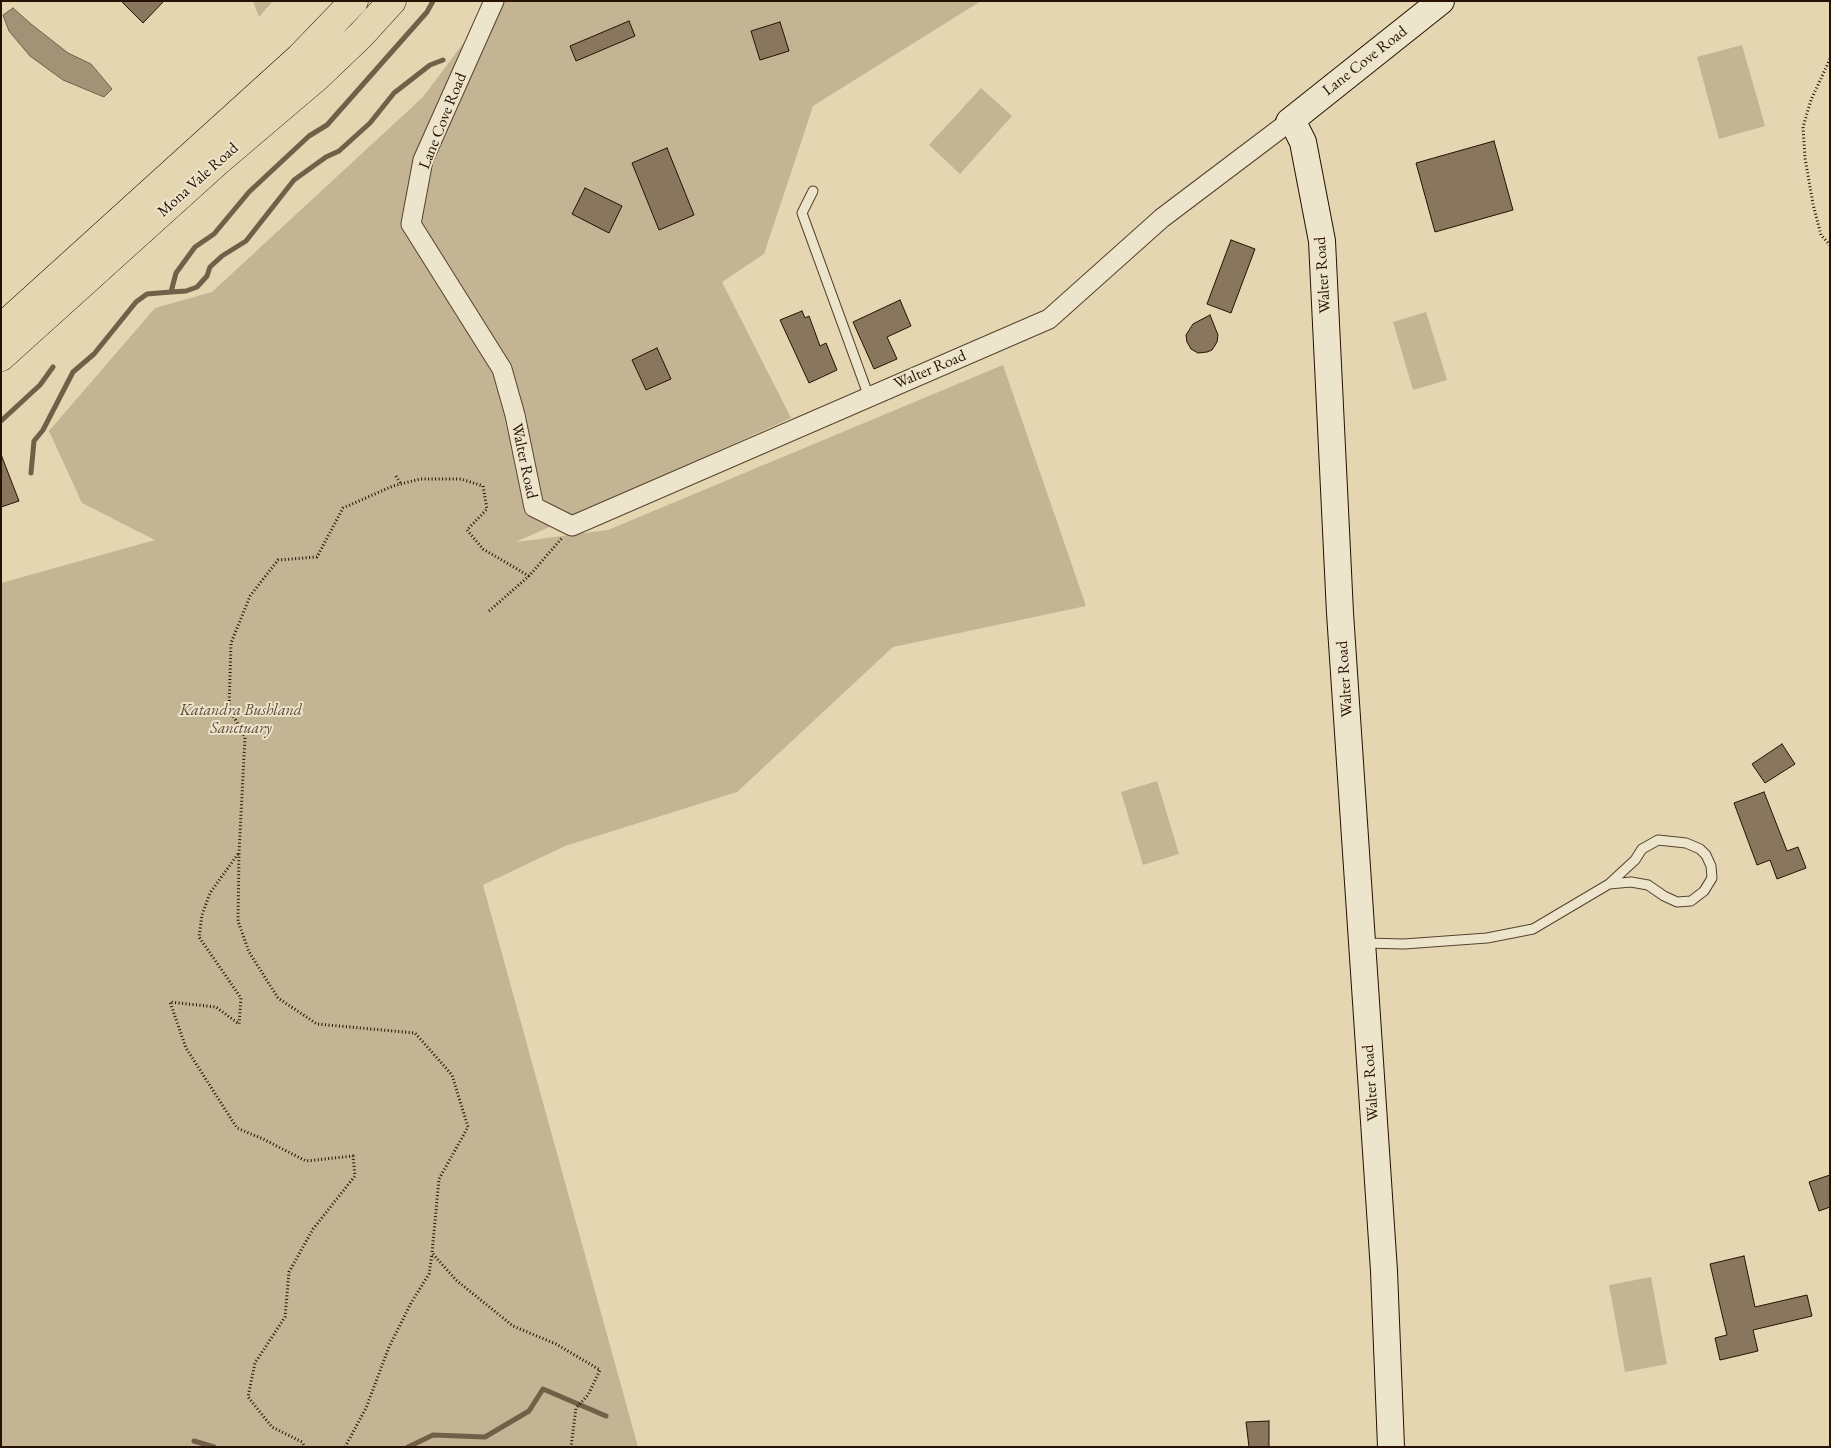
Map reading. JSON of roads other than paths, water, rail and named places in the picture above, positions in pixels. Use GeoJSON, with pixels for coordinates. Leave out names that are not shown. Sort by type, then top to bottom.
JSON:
{"type":"FeatureCollection","features":[{"type":"Feature","properties":{"kind":"highway","name":"Mona Vale Road"},"geometry":{"type":"LineString","coordinates":[[1,328],[300,57],[354,1]]}},
{"type":"Feature","properties":{"kind":"highway","name":"Mona Vale Road"},"geometry":{"type":"LineString","coordinates":[[1,357],[217,162],[317,77],[361,35],[392,1]]}},
{"type":"Feature","properties":{"kind":"street","name":"Lane Cove Road"},"geometry":{"type":"LineString","coordinates":[[494,1],[423,160],[412,224],[502,369]]}},
{"type":"Feature","properties":{"kind":"street","name":"Lane Cove Road"},"geometry":{"type":"LineString","coordinates":[[1289,122],[1442,1]]}},
{"type":"Feature","properties":{"kind":"street","name":"Walter Road"},"geometry":{"type":"LineString","coordinates":[[502,369],[534,507],[572,526],[1049,319],[1162,218],[1289,122],[1296,128],[1303,142],[1322,241],[1340,613],[1384,1271],[1392,1447]]}},
{"type":"Feature","properties":{"kind":"lane"},"geometry":{"type":"LineString","coordinates":[[813,191],[802,212],[869,397]]}},
{"type":"Feature","properties":{"kind":"lane"},"geometry":{"type":"LineString","coordinates":[[1362,943],[1404,944],[1487,938],[1533,929],[1609,884],[1635,860],[1642,849],[1658,840],[1686,843],[1700,849],[1709,861],[1712,878],[1704,891],[1691,902],[1677,902],[1648,885],[1631,882],[1609,884]]}},
{"type":"Feature","properties":{"kind":"waterway"},"geometry":{"type":"LineString","coordinates":[[31,473],[34,441],[43,430],[73,372],[94,354],[136,302],[147,294],[171,292],[176,273],[195,247],[214,234],[249,192],[309,136],[327,125],[427,12],[433,1]]}},
{"type":"Feature","properties":{"kind":"waterway"},"geometry":{"type":"LineString","coordinates":[[171,292],[186,291],[197,287],[207,276],[210,267],[222,256],[246,241],[294,180],[326,157],[339,151],[370,123],[394,93],[430,65],[443,60]]}},
{"type":"Feature","properties":{"kind":"waterway"},"geometry":{"type":"LineString","coordinates":[[1,421],[40,385],[53,367]]}},
{"type":"Feature","properties":{"kind":"waterway"},"geometry":{"type":"LineString","coordinates":[[408,1447],[433,1435],[485,1437],[529,1411],[543,1389],[606,1416]]}},
{"type":"Feature","properties":{"kind":"waterway"},"geometry":{"type":"LineString","coordinates":[[194,1441],[214,1447]]}},
{"type":"Feature","properties":{"kind":"park label","name":"Katandra Bushland Sanctuary"},"geometry":{"type":"Point","coordinates":[241,720]}}]}
